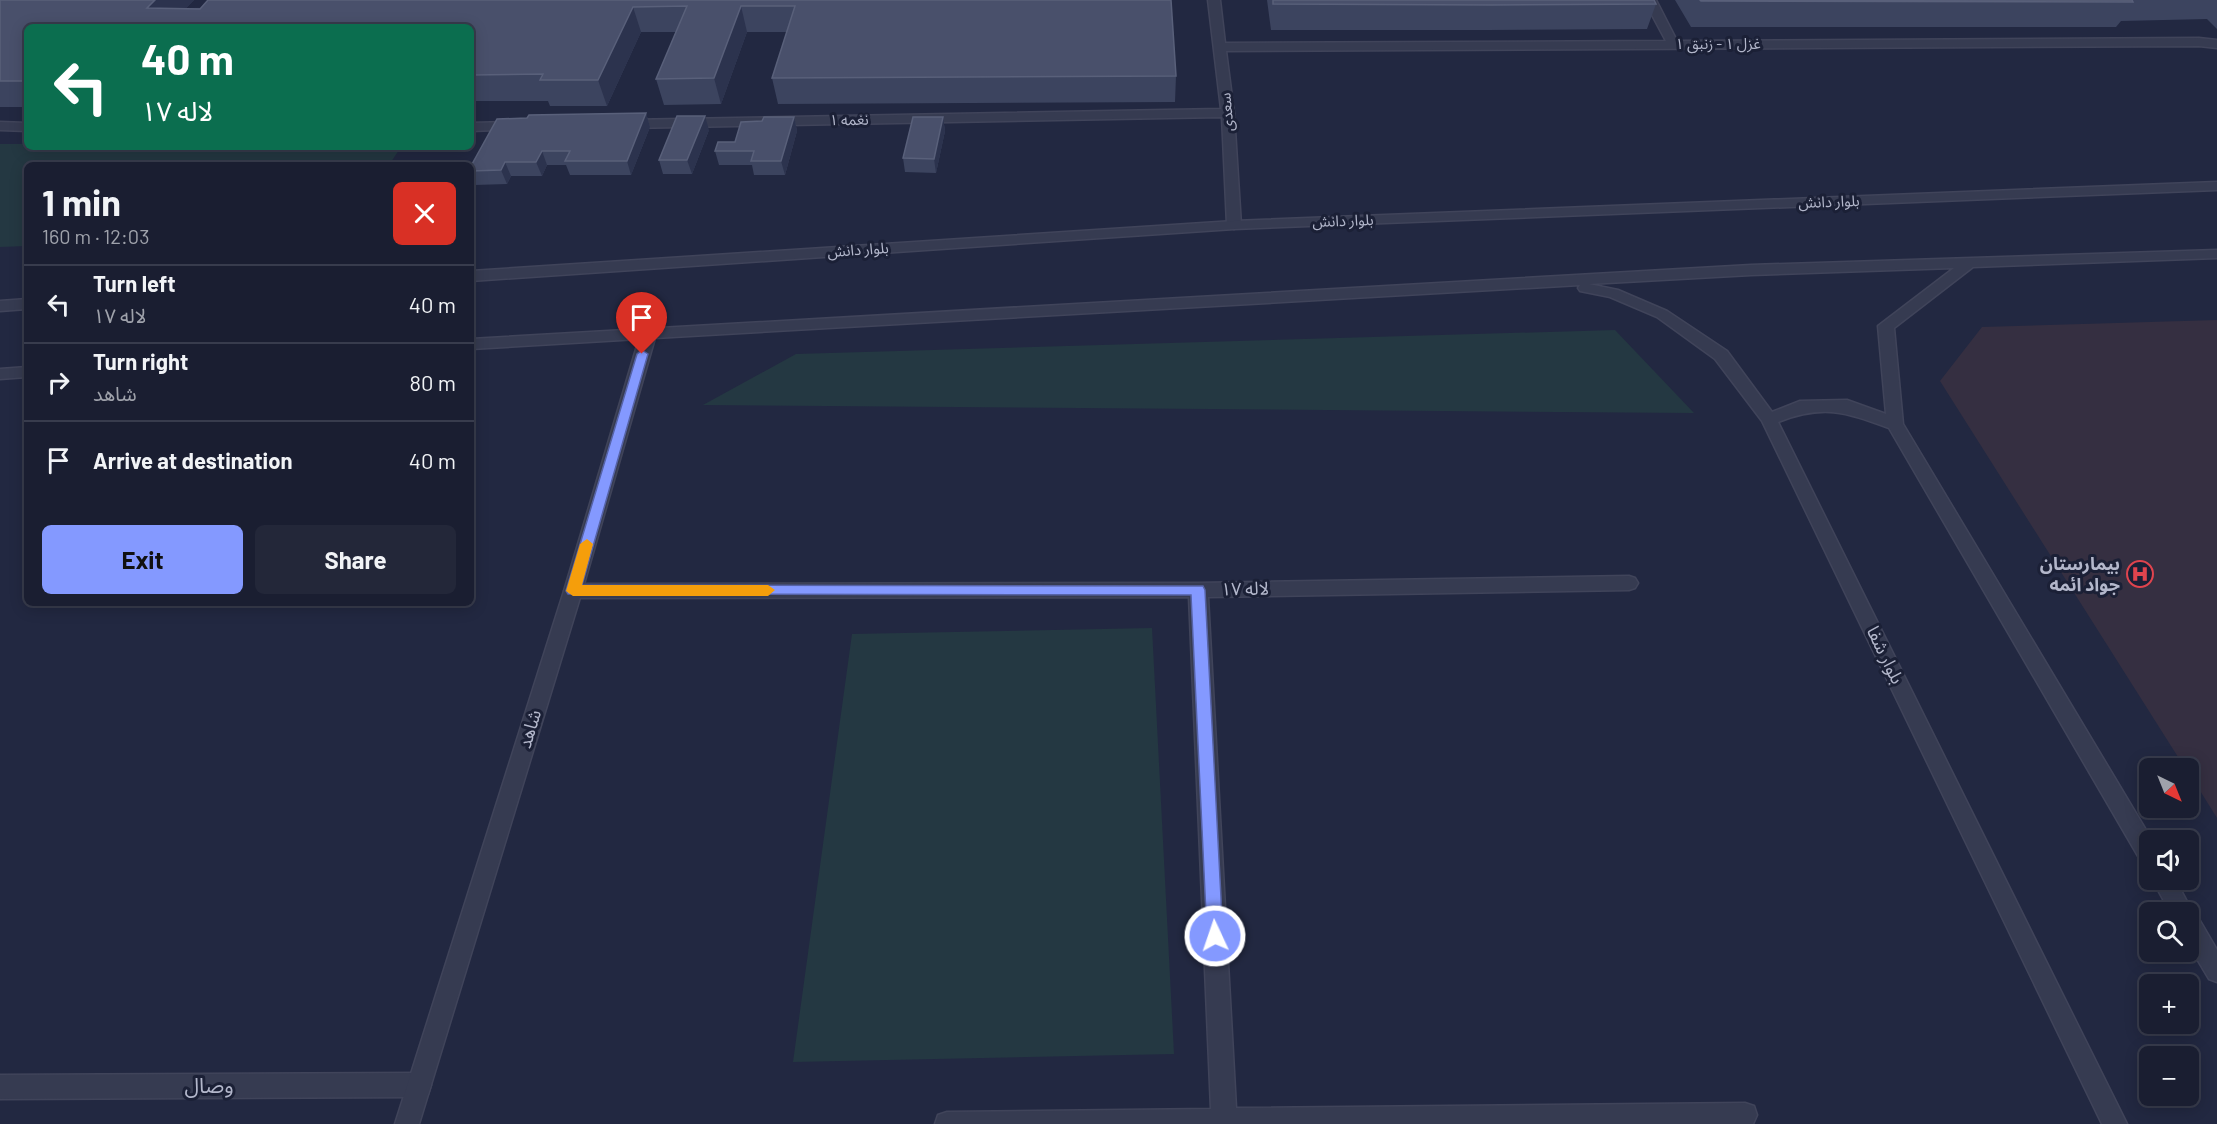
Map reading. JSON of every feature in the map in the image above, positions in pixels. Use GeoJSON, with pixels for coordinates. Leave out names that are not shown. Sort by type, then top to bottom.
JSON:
{"type":"FeatureCollection","features":[{"type":"Feature","properties":{"kind":"street","name":"سعدی"},"geometry":{"type":"LineString","coordinates":[[1214,0],[1228,113],[1234,225]]}},
{"type":"Feature","properties":{"kind":"street"},"geometry":{"type":"LineString","coordinates":[[1650,0],[1673,44]]}},
{"type":"Feature","properties":{"kind":"street","name":"غزل ۱ - زنبق ۱"},"geometry":{"type":"LineString","coordinates":[[1220,47],[2187,42],[2217,44]]}},
{"type":"Feature","properties":{"kind":"street","name":"نغمه ۱"},"geometry":{"type":"LineString","coordinates":[[613,124],[1228,113]]}},
{"type":"Feature","properties":{"kind":"street"},"geometry":{"type":"LineString","coordinates":[[0,126],[24,127]]}},
{"type":"Feature","properties":{"kind":"street"},"geometry":{"type":"LineString","coordinates":[[474,127],[530,126]]}},
{"type":"Feature","properties":{"kind":"street","name":"بلوار دانش"},"geometry":{"type":"LineString","coordinates":[[474,276],[1234,225],[2217,186]]}},
{"type":"Feature","properties":{"kind":"street"},"geometry":{"type":"LineString","coordinates":[[474,344],[1560,283],[1751,270],[2217,254]]}},
{"type":"Feature","properties":{"kind":"street"},"geometry":{"type":"LineString","coordinates":[[1969,263],[1887,326],[1895,424],[2139,837]]}},
{"type":"Feature","properties":{"kind":"street","name":"بلوار شفا"},"geometry":{"type":"LineString","coordinates":[[1560,283],[1613,293],[1662,314],[1721,356],[1768,419],[2115,1124]]}},
{"type":"Feature","properties":{"kind":"street"},"geometry":{"type":"LineString","coordinates":[[0,306],[24,304]]}},
{"type":"Feature","properties":{"kind":"street","name":"شاهد"},"geometry":{"type":"LineString","coordinates":[[406,1124],[573,591],[649,333]]}},
{"type":"Feature","properties":{"kind":"street"},"geometry":{"type":"LineString","coordinates":[[0,374],[24,372]]}},
{"type":"Feature","properties":{"kind":"street"},"geometry":{"type":"LineString","coordinates":[[1768,419],[1800,407],[1847,406],[1895,424]]}},
{"type":"Feature","properties":{"kind":"street","name":"لاله ۱۷"},"geometry":{"type":"LineString","coordinates":[[573,591],[1198,590],[1629,582]]}},
{"type":"Feature","properties":{"kind":"street"},"geometry":{"type":"LineString","coordinates":[[1198,590],[1224,1121]]}},
{"type":"Feature","properties":{"kind":"street"},"geometry":{"type":"LineString","coordinates":[[2199,941],[2217,971]]}},
{"type":"Feature","properties":{"kind":"street","name":"وصال"},"geometry":{"type":"LineString","coordinates":[[0,1087],[419,1085]]}},
{"type":"Feature","properties":{"kind":"street"},"geometry":{"type":"LineString","coordinates":[[948,1124],[1745,1115]]}},
{"type":"Feature","properties":{"kind":"shaded area"},"geometry":{"type":"Polygon","coordinates":[[[0,144],[24,144],[24,150],[399,150],[391,162],[24,162],[24,246],[0,247],[0,144]]]}},
{"type":"Feature","properties":{"kind":"shaded area","name":"بیمارستان جواد ائمه"},"geometry":{"type":"Polygon","coordinates":[[[2217,320],[2217,818],[2199,789],[2199,758],[2179,758],[1940,381],[1982,327],[2217,320]]]}},
{"type":"Feature","properties":{"kind":"shaded area"},"geometry":{"type":"Polygon","coordinates":[[[1615,330],[1694,413],[703,405],[796,354],[1615,330]]]}},
{"type":"Feature","properties":{"kind":"shaded area"},"geometry":{"type":"Polygon","coordinates":[[[1152,628],[1174,1054],[793,1062],[852,634],[1152,628]]]}},
{"type":"Feature","properties":{"kind":"building"},"geometry":{"type":"Polygon","coordinates":[[[0,0],[155,0],[147,8],[200,9],[208,0],[1171,0],[1176,76],[772,78],[795,6],[741,6],[714,78],[656,79],[687,6],[633,7],[598,80],[540,80],[543,74],[474,75],[474,24],[24,24],[24,81],[0,81],[0,0]]]}},
{"type":"Feature","properties":{"kind":"building"},"geometry":{"type":"Polygon","coordinates":[[[1273,0],[1654,0],[1656,4],[1273,4],[1273,0]]]}},
{"type":"Feature","properties":{"kind":"building"},"geometry":{"type":"Polygon","coordinates":[[[2132,0],[2133,2],[1701,1],[2132,0]]]}},
{"type":"Feature","properties":{"kind":"building"},"geometry":{"type":"Polygon","coordinates":[[[646,113],[627,161],[565,161],[570,151],[542,151],[536,162],[505,162],[501,170],[474,171],[473,162],[497,119],[527,118],[529,115],[646,113]]]}},
{"type":"Feature","properties":{"kind":"building"},"geometry":{"type":"Polygon","coordinates":[[[677,116],[705,116],[687,160],[659,160],[677,116]]]}},
{"type":"Feature","properties":{"kind":"building"},"geometry":{"type":"Polygon","coordinates":[[[764,117],[794,117],[781,161],[751,161],[754,151],[715,151],[718,142],[735,142],[741,122],[762,121],[764,117]]]}},
{"type":"Feature","properties":{"kind":"building"},"geometry":{"type":"Polygon","coordinates":[[[913,117],[943,117],[934,159],[903,158],[913,117]]]}},
{"type":"Feature","properties":{"kind":"slow traffic"},"geometry":{"type":"LineString","coordinates":[[587,544],[573,591],[768,590]]}},
{"type":"Feature","properties":{"kind":"place","name":"بیمارستان جواد ائمه"},"geometry":{"type":"Point","coordinates":[2140,574]}},
{"type":"Feature","properties":{"kind":"route"},"geometry":{"type":"LineString","coordinates":[[642,354],[573,591],[1198,590],[1215,936]]}}]}
